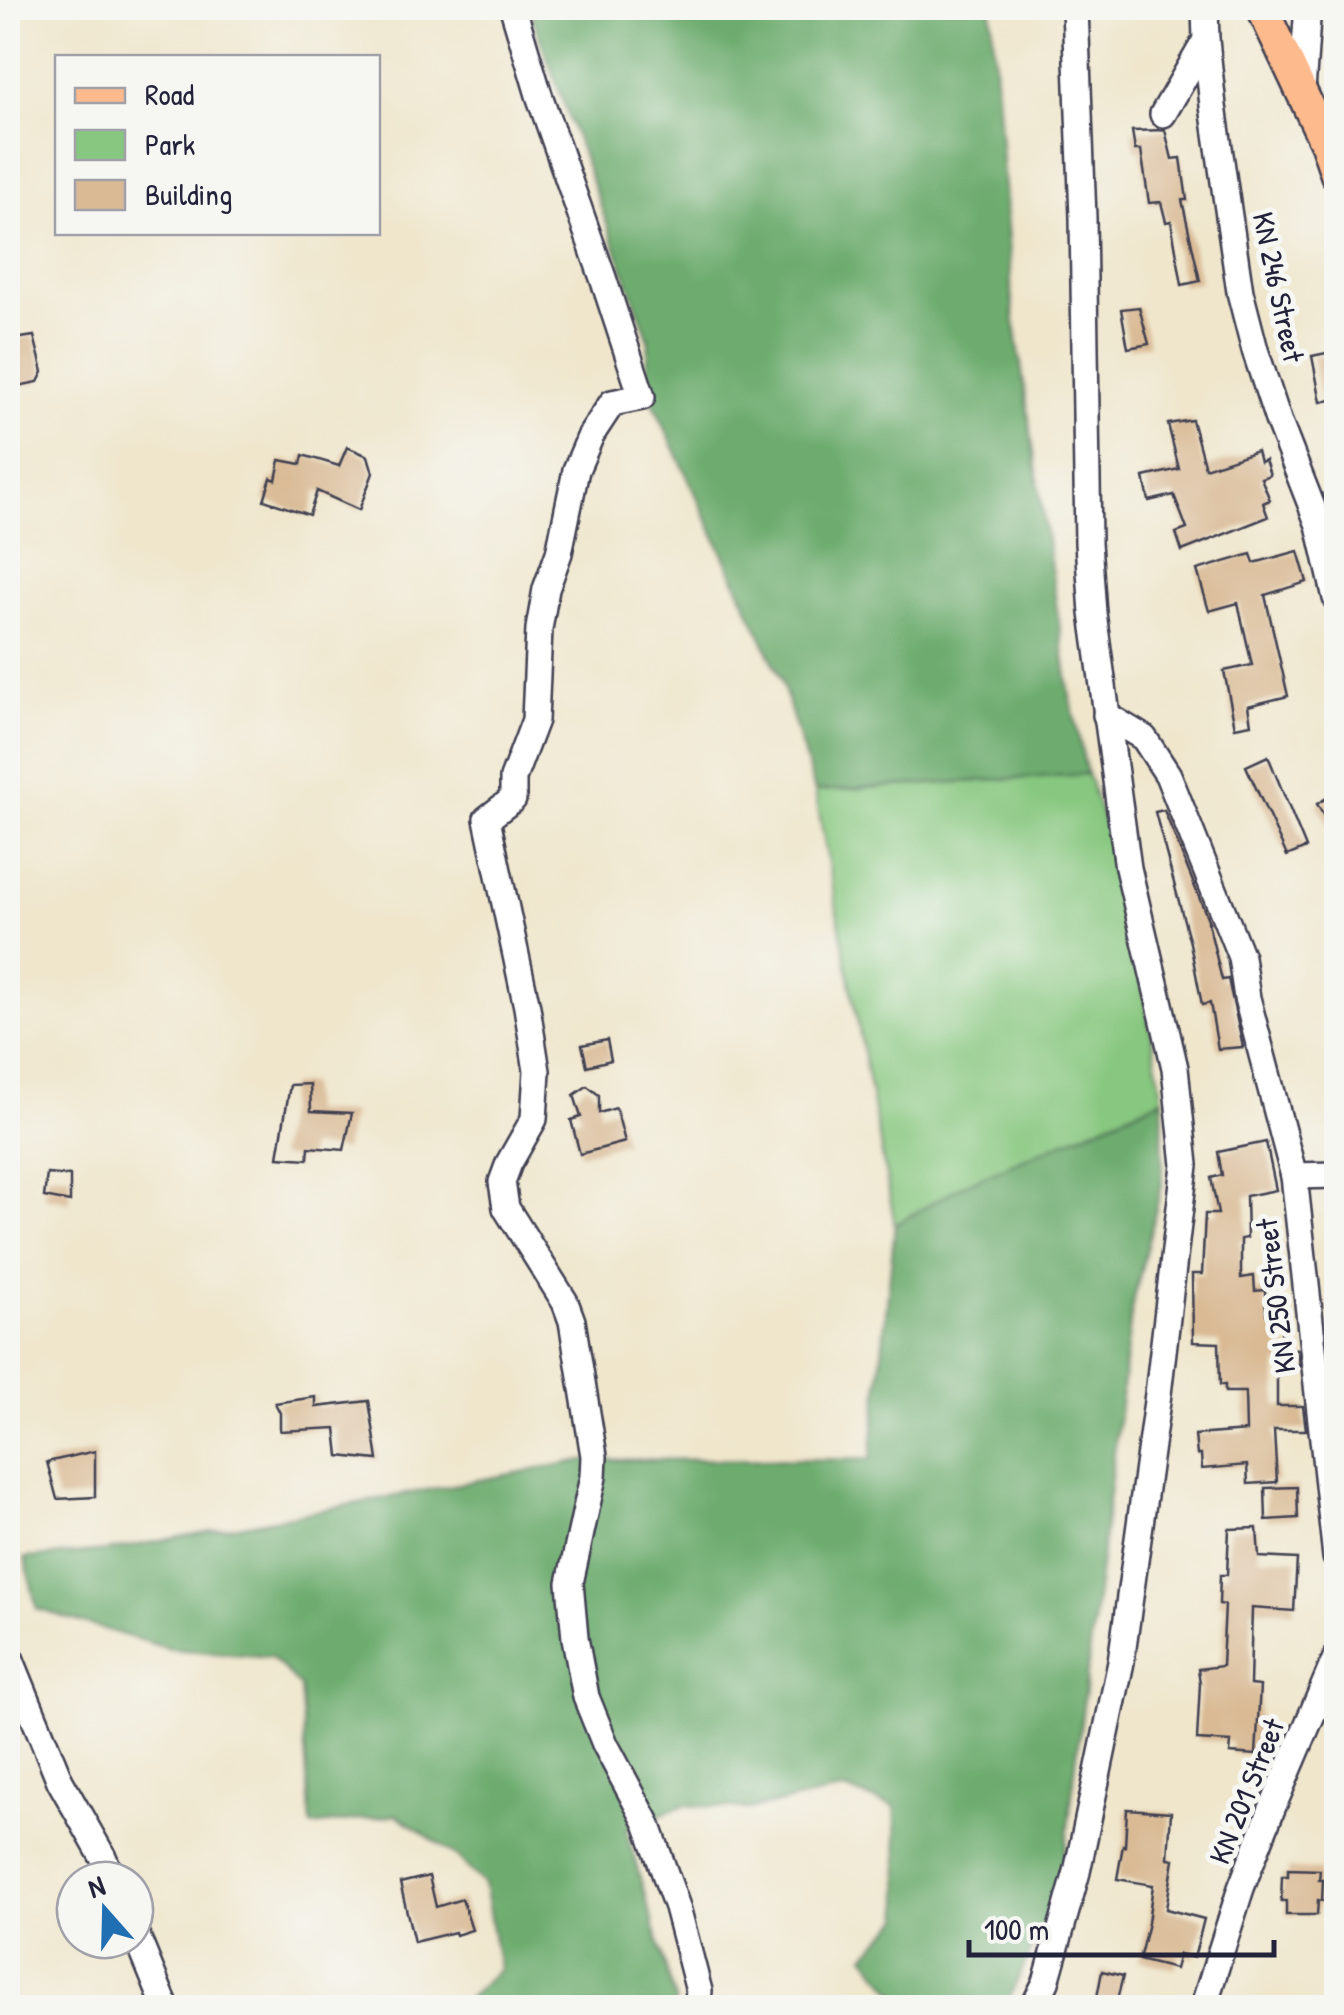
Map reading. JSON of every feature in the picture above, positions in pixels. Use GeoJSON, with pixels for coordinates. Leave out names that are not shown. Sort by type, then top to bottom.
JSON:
{"type":"FeatureCollection","features":[{"type":"Feature","properties":{"kind":"main road"},"geometry":{"type":"LineString","coordinates":[[1262,8],[1331,143],[1336,174]]}},
{"type":"Feature","properties":{"kind":"street"},"geometry":{"type":"LineString","coordinates":[[513,8],[539,96],[642,397],[612,404],[591,435],[576,470],[539,629],[534,720],[514,778],[514,799],[488,819],[537,1071],[534,1118],[502,1182],[506,1208],[565,1302],[572,1321],[594,1456],[593,1478],[570,1584],[586,1697],[604,1744],[647,1823],[678,1907],[699,1992],[698,2008]]}},
{"type":"Feature","properties":{"kind":"street"},"geometry":{"type":"LineString","coordinates":[[1033,2008],[1046,1982],[1078,1872],[1122,1662],[1185,1165],[1175,1068],[1128,868],[1093,613],[1074,8]]}},
{"type":"Feature","properties":{"kind":"street","name":"KN 246 Street"},"geometry":{"type":"LineString","coordinates":[[1204,8],[1213,106],[1240,292],[1278,420],[1319,525],[1336,598]]}},
{"type":"Feature","properties":{"kind":"street"},"geometry":{"type":"LineString","coordinates":[[1302,91],[1308,19],[1304,8]]}},
{"type":"Feature","properties":{"kind":"street"},"geometry":{"type":"LineString","coordinates":[[1163,114],[1206,40]]}},
{"type":"Feature","properties":{"kind":"street","name":"KN 250 Street"},"geometry":{"type":"LineString","coordinates":[[1106,715],[1144,738],[1168,775],[1241,956],[1247,998],[1294,1176],[1336,1558]]}},
{"type":"Feature","properties":{"kind":"street"},"geometry":{"type":"LineString","coordinates":[[1294,1176],[1336,1175]]}},
{"type":"Feature","properties":{"kind":"street"},"geometry":{"type":"LineString","coordinates":[[8,1652],[60,1781],[105,1860]]}},
{"type":"Feature","properties":{"kind":"street","name":"KN 201 Street"},"geometry":{"type":"LineString","coordinates":[[1204,2005],[1241,1888],[1336,1658]]}},
{"type":"Feature","properties":{"kind":"street"},"geometry":{"type":"LineString","coordinates":[[146,1960],[166,2008]]}},
{"type":"Feature","properties":{"kind":"green space"},"geometry":{"type":"Polygon","coordinates":[[[529,8],[991,8],[1013,310],[1070,697],[1087,774],[815,791],[781,679],[646,387],[649,340],[529,8]]]}},
{"type":"Feature","properties":{"kind":"green space"},"geometry":{"type":"Polygon","coordinates":[[[1087,774],[1123,878],[1163,1099],[961,1186],[895,1225],[815,791],[1087,774]]]}},
{"type":"Feature","properties":{"kind":"green space"},"geometry":{"type":"Polygon","coordinates":[[[1163,1099],[1162,1184],[1132,1307],[1061,1885],[1005,2007],[906,2007],[865,1955],[901,1918],[895,1807],[845,1790],[750,1809],[684,1805],[626,1829],[675,2007],[458,2007],[499,1969],[484,1884],[456,1856],[397,1815],[311,1826],[300,1687],[271,1657],[170,1649],[37,1609],[25,1558],[107,1551],[584,1460],[871,1459],[895,1225],[961,1186],[1163,1099]]]}},
{"type":"Feature","properties":{"kind":"building"},"geometry":{"type":"Polygon","coordinates":[[[1165,130],[1172,159],[1181,158],[1187,200],[1182,200],[1200,281],[1182,285],[1171,221],[1166,222],[1161,202],[1149,203],[1141,150],[1135,150],[1132,131],[1165,130]]]}},
{"type":"Feature","properties":{"kind":"building"},"geometry":{"type":"Polygon","coordinates":[[[1139,307],[1149,344],[1128,348],[1121,309],[1139,307]]]}},
{"type":"Feature","properties":{"kind":"building"},"geometry":{"type":"Polygon","coordinates":[[[34,336],[43,372],[38,382],[8,388],[8,340],[34,336]]]}},
{"type":"Feature","properties":{"kind":"building"},"geometry":{"type":"Polygon","coordinates":[[[1336,351],[1336,399],[1321,402],[1312,356],[1336,351]]]}},
{"type":"Feature","properties":{"kind":"building"},"geometry":{"type":"Polygon","coordinates":[[[1192,420],[1205,468],[1257,451],[1270,475],[1261,478],[1270,500],[1263,503],[1268,517],[1182,551],[1176,533],[1187,529],[1174,495],[1149,501],[1144,477],[1179,469],[1168,424],[1192,420]]]}},
{"type":"Feature","properties":{"kind":"building"},"geometry":{"type":"Polygon","coordinates":[[[347,447],[368,456],[373,473],[359,510],[317,491],[309,515],[264,500],[271,478],[276,480],[280,460],[301,464],[303,455],[339,466],[347,447]]]}},
{"type":"Feature","properties":{"kind":"building"},"geometry":{"type":"Polygon","coordinates":[[[1298,551],[1307,582],[1265,595],[1288,696],[1248,706],[1251,724],[1235,727],[1224,671],[1252,665],[1238,603],[1209,611],[1197,570],[1251,554],[1254,563],[1298,551]]]}},
{"type":"Feature","properties":{"kind":"building"},"geometry":{"type":"Polygon","coordinates":[[[1268,756],[1306,848],[1287,856],[1246,766],[1268,756]]]}},
{"type":"Feature","properties":{"kind":"building"},"geometry":{"type":"Polygon","coordinates":[[[1336,792],[1336,838],[1317,804],[1336,792]]]}},
{"type":"Feature","properties":{"kind":"building"},"geometry":{"type":"Polygon","coordinates":[[[1164,810],[1209,922],[1222,980],[1228,979],[1243,1047],[1218,1049],[1210,1003],[1202,1005],[1190,943],[1155,812],[1164,810]]]}},
{"type":"Feature","properties":{"kind":"building"},"geometry":{"type":"Polygon","coordinates":[[[607,1040],[611,1060],[587,1066],[582,1045],[607,1040]]]}},
{"type":"Feature","properties":{"kind":"building"},"geometry":{"type":"Polygon","coordinates":[[[310,1084],[311,1111],[352,1113],[344,1150],[309,1147],[308,1159],[278,1157],[290,1085],[310,1084]]]}},
{"type":"Feature","properties":{"kind":"building"},"geometry":{"type":"Polygon","coordinates":[[[587,1086],[599,1095],[599,1113],[616,1108],[625,1142],[580,1154],[571,1120],[581,1117],[574,1095],[587,1086]]]}},
{"type":"Feature","properties":{"kind":"building"},"geometry":{"type":"Polygon","coordinates":[[[1266,1142],[1276,1190],[1246,1196],[1247,1238],[1241,1239],[1241,1278],[1254,1276],[1255,1291],[1265,1290],[1266,1314],[1282,1314],[1281,1348],[1297,1349],[1299,1366],[1277,1364],[1277,1406],[1303,1406],[1306,1430],[1274,1430],[1277,1482],[1248,1484],[1247,1465],[1202,1469],[1201,1455],[1197,1455],[1195,1435],[1246,1431],[1245,1392],[1225,1392],[1225,1385],[1220,1385],[1219,1343],[1193,1342],[1192,1274],[1202,1274],[1205,1214],[1218,1214],[1211,1178],[1222,1175],[1218,1152],[1266,1142]]]}},
{"type":"Feature","properties":{"kind":"building"},"geometry":{"type":"Polygon","coordinates":[[[47,1174],[70,1176],[70,1202],[44,1197],[47,1174]]]}},
{"type":"Feature","properties":{"kind":"building"},"geometry":{"type":"Polygon","coordinates":[[[316,1397],[316,1407],[369,1401],[378,1460],[339,1456],[336,1428],[280,1431],[280,1413],[275,1403],[316,1397]]]}},
{"type":"Feature","properties":{"kind":"building"},"geometry":{"type":"Polygon","coordinates":[[[95,1451],[95,1497],[57,1499],[47,1462],[95,1451]]]}},
{"type":"Feature","properties":{"kind":"building"},"geometry":{"type":"Polygon","coordinates":[[[1297,1487],[1298,1518],[1266,1520],[1265,1488],[1297,1487]]]}},
{"type":"Feature","properties":{"kind":"building"},"geometry":{"type":"Polygon","coordinates":[[[1257,1528],[1259,1557],[1297,1559],[1294,1611],[1252,1608],[1250,1685],[1260,1686],[1256,1755],[1230,1753],[1231,1742],[1197,1740],[1198,1669],[1222,1666],[1225,1605],[1219,1604],[1220,1575],[1227,1575],[1229,1529],[1257,1528]]]}},
{"type":"Feature","properties":{"kind":"building"},"geometry":{"type":"Polygon","coordinates":[[[1127,1809],[1171,1812],[1168,1858],[1174,1859],[1166,1909],[1204,1919],[1194,1958],[1179,1954],[1175,1969],[1139,1960],[1153,1885],[1117,1879],[1125,1846],[1127,1809]]]}},
{"type":"Feature","properties":{"kind":"building"},"geometry":{"type":"Polygon","coordinates":[[[1288,1869],[1320,1870],[1322,1901],[1318,1900],[1317,1915],[1286,1915],[1286,1901],[1281,1901],[1282,1876],[1288,1876],[1288,1869]]]}},
{"type":"Feature","properties":{"kind":"building"},"geometry":{"type":"Polygon","coordinates":[[[429,1876],[436,1907],[462,1899],[472,1930],[414,1942],[400,1883],[429,1876]]]}},
{"type":"Feature","properties":{"kind":"building"},"geometry":{"type":"Polygon","coordinates":[[[1102,1971],[1123,1976],[1115,2008],[1095,2008],[1102,1971]]]}}]}
